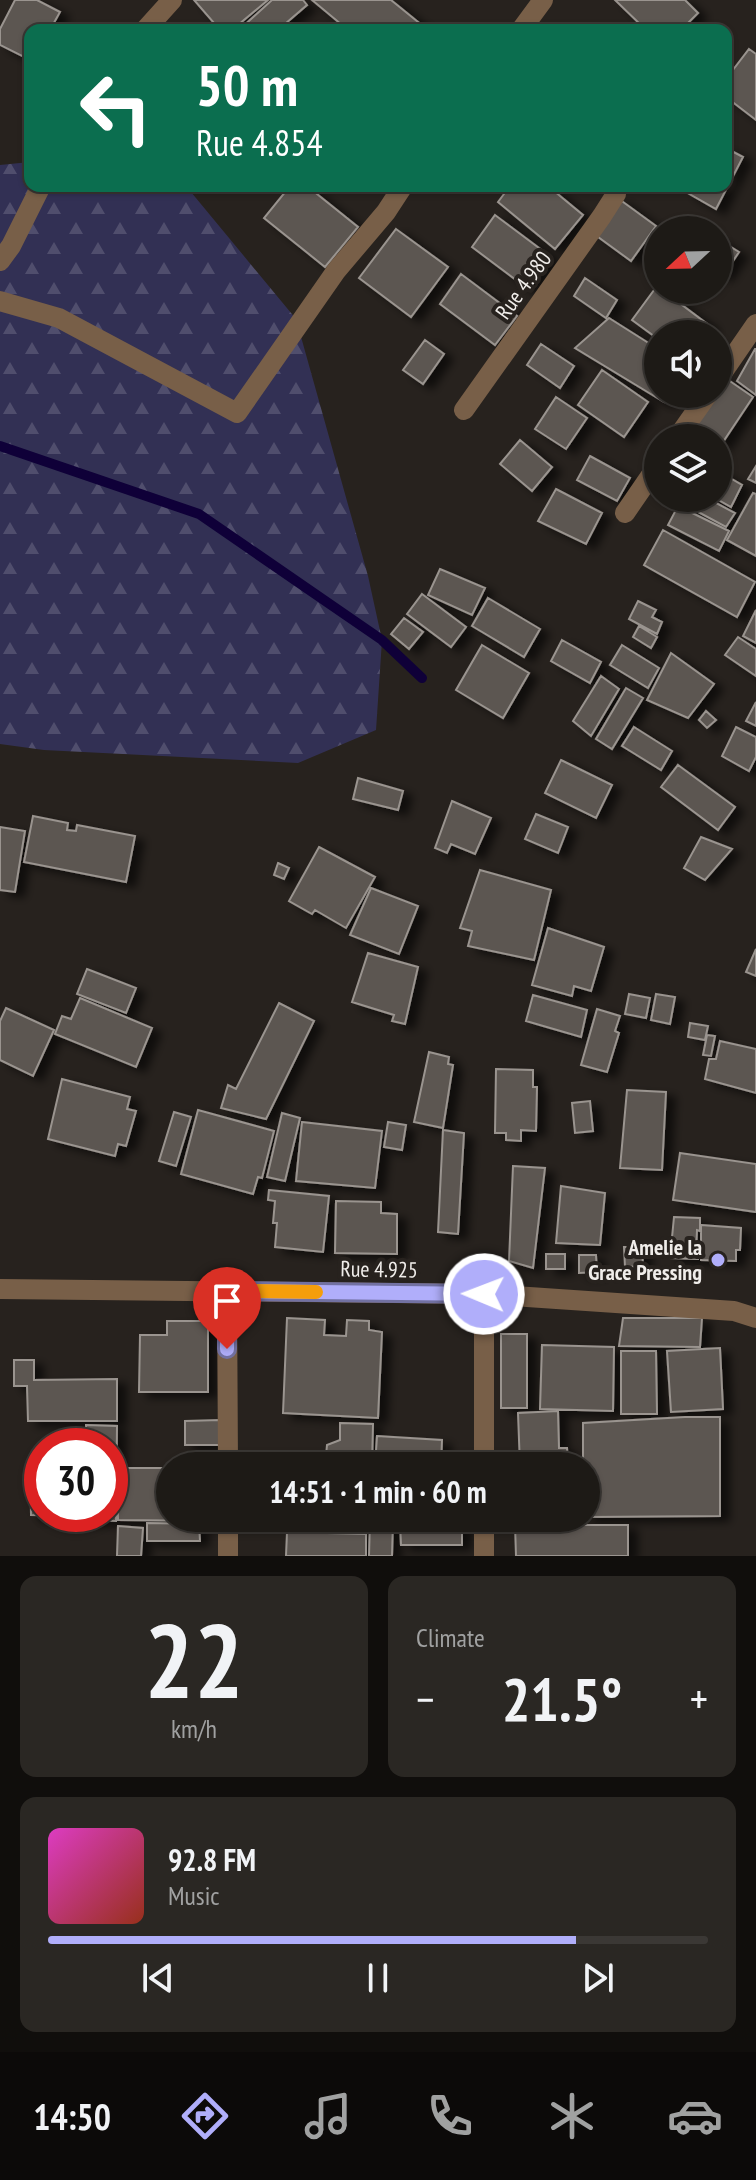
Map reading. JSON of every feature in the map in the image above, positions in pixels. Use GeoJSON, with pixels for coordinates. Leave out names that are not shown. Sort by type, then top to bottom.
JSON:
{"type":"FeatureCollection","features":[{"type":"Feature","properties":{"kind":"street"},"geometry":{"type":"LineString","coordinates":[[150,24],[172,0]]}},
{"type":"Feature","properties":{"kind":"street"},"geometry":{"type":"LineString","coordinates":[[525,24],[543,0]]}},
{"type":"Feature","properties":{"kind":"street"},"geometry":{"type":"LineString","coordinates":[[0,261],[38,192]]}},
{"type":"Feature","properties":{"kind":"street"},"geometry":{"type":"LineString","coordinates":[[0,301],[59,318],[237,413],[336,271],[399,192]]}},
{"type":"Feature","properties":{"kind":"street","name":"Rue 4.980"},"geometry":{"type":"LineString","coordinates":[[464,410],[602,216],[616,192]]}},
{"type":"Feature","properties":{"kind":"street"},"geometry":{"type":"LineString","coordinates":[[732,359],[756,324]]}},
{"type":"Feature","properties":{"kind":"street"},"geometry":{"type":"LineString","coordinates":[[625,513],[644,485]]}},
{"type":"Feature","properties":{"kind":"street","name":"Rue 4.925"},"geometry":{"type":"LineString","coordinates":[[0,1289],[484,1294],[734,1311],[756,1318]]}},
{"type":"Feature","properties":{"kind":"street"},"geometry":{"type":"LineString","coordinates":[[227,1291],[228,1452]]}},
{"type":"Feature","properties":{"kind":"street"},"geometry":{"type":"LineString","coordinates":[[484,1294],[484,1452]]}},
{"type":"Feature","properties":{"kind":"street"},"geometry":{"type":"LineString","coordinates":[[228,1532],[228,1556]]}},
{"type":"Feature","properties":{"kind":"street"},"geometry":{"type":"LineString","coordinates":[[484,1532],[484,1556]]}},
{"type":"Feature","properties":{"kind":"green space"},"geometry":{"type":"Polygon","coordinates":[[[24,163],[24,192],[191,192],[296,319],[368,576],[382,640],[376,730],[298,763],[44,750],[0,744],[0,165],[24,163]]]}},
{"type":"Feature","properties":{"kind":"building"},"geometry":{"type":"Polygon","coordinates":[[[15,0],[37,0],[60,12],[53,24],[24,24],[24,57],[0,45],[0,29],[15,0]]]}},
{"type":"Feature","properties":{"kind":"building"},"geometry":{"type":"Polygon","coordinates":[[[194,0],[268,0],[239,24],[215,24],[194,0]]]}},
{"type":"Feature","properties":{"kind":"building"},"geometry":{"type":"Polygon","coordinates":[[[272,0],[303,0],[307,5],[285,24],[246,24],[272,0]]]}},
{"type":"Feature","properties":{"kind":"building"},"geometry":{"type":"Polygon","coordinates":[[[312,0],[391,0],[421,24],[341,24],[312,0]]]}},
{"type":"Feature","properties":{"kind":"building"},"geometry":{"type":"Polygon","coordinates":[[[615,0],[685,0],[698,13],[687,24],[640,24],[615,0]]]}},
{"type":"Feature","properties":{"kind":"building"},"geometry":{"type":"Polygon","coordinates":[[[749,49],[756,54],[756,120],[732,102],[732,71],[749,49]]]}},
{"type":"Feature","properties":{"kind":"building"},"geometry":{"type":"Polygon","coordinates":[[[732,151],[743,157],[732,178],[732,151]]]}},
{"type":"Feature","properties":{"kind":"building"},"geometry":{"type":"Polygon","coordinates":[[[285,192],[314,192],[358,227],[325,267],[264,218],[285,192]]]}},
{"type":"Feature","properties":{"kind":"building"},"geometry":{"type":"Polygon","coordinates":[[[506,192],[555,192],[583,215],[555,249],[498,202],[506,192]]]}},
{"type":"Feature","properties":{"kind":"building"},"geometry":{"type":"Polygon","coordinates":[[[686,192],[725,192],[716,209],[686,192]]]}},
{"type":"Feature","properties":{"kind":"building"},"geometry":{"type":"Polygon","coordinates":[[[619,199],[644,217],[644,243],[631,261],[594,234],[619,199]]]}},
{"type":"Feature","properties":{"kind":"building"},"geometry":{"type":"Polygon","coordinates":[[[495,215],[551,257],[528,289],[472,247],[495,215]]]}},
{"type":"Feature","properties":{"kind":"building"},"geometry":{"type":"Polygon","coordinates":[[[396,229],[448,267],[411,317],[359,278],[396,229]]]}},
{"type":"Feature","properties":{"kind":"building"},"geometry":{"type":"Polygon","coordinates":[[[732,248],[739,252],[732,262],[732,248]]]}},
{"type":"Feature","properties":{"kind":"building"},"geometry":{"type":"Polygon","coordinates":[[[461,274],[517,316],[495,345],[440,304],[461,274]]]}},
{"type":"Feature","properties":{"kind":"building"},"geometry":{"type":"Polygon","coordinates":[[[585,278],[617,300],[606,318],[574,296],[585,278]]]}},
{"type":"Feature","properties":{"kind":"building"},"geometry":{"type":"Polygon","coordinates":[[[644,304],[681,304],[702,320],[644,320],[644,329],[632,320],[644,304]]]}},
{"type":"Feature","properties":{"kind":"building"},"geometry":{"type":"Polygon","coordinates":[[[609,318],[644,340],[644,390],[575,348],[609,318]]]}},
{"type":"Feature","properties":{"kind":"building"},"geometry":{"type":"Polygon","coordinates":[[[425,340],[444,354],[423,384],[403,370],[425,340]]]}},
{"type":"Feature","properties":{"kind":"building"},"geometry":{"type":"Polygon","coordinates":[[[541,344],[574,366],[560,388],[527,365],[541,344]]]}},
{"type":"Feature","properties":{"kind":"building"},"geometry":{"type":"Polygon","coordinates":[[[756,349],[756,395],[737,381],[756,349]]]}},
{"type":"Feature","properties":{"kind":"building"},"geometry":{"type":"Polygon","coordinates":[[[602,370],[644,399],[644,408],[624,437],[578,405],[602,370]]]}},
{"type":"Feature","properties":{"kind":"building"},"geometry":{"type":"Polygon","coordinates":[[[732,383],[753,397],[732,428],[732,424],[693,424],[703,408],[732,408],[732,383]]]}},
{"type":"Feature","properties":{"kind":"building"},"geometry":{"type":"Polygon","coordinates":[[[556,397],[587,418],[566,449],[535,429],[556,397]]]}},
{"type":"Feature","properties":{"kind":"building"},"geometry":{"type":"Polygon","coordinates":[[[520,440],[552,467],[532,491],[500,464],[520,440]]]}},
{"type":"Feature","properties":{"kind":"building"},"geometry":{"type":"Polygon","coordinates":[[[590,456],[630,478],[617,501],[577,480],[590,456]]]}},
{"type":"Feature","properties":{"kind":"building"},"geometry":{"type":"Polygon","coordinates":[[[756,466],[756,483],[748,479],[756,466]]]}},
{"type":"Feature","properties":{"kind":"building"},"geometry":{"type":"Polygon","coordinates":[[[732,479],[742,485],[732,505],[732,479]]]}},
{"type":"Feature","properties":{"kind":"building"},"geometry":{"type":"Polygon","coordinates":[[[556,489],[602,513],[586,544],[538,521],[556,489]]]}},
{"type":"Feature","properties":{"kind":"building"},"geometry":{"type":"Polygon","coordinates":[[[753,493],[756,494],[756,556],[727,540],[753,493]]]}},
{"type":"Feature","properties":{"kind":"building"},"geometry":{"type":"Polygon","coordinates":[[[675,512],[690,512],[729,531],[719,551],[668,525],[675,512]]]}},
{"type":"Feature","properties":{"kind":"building"},"geometry":{"type":"Polygon","coordinates":[[[698,512],[735,513],[726,527],[698,512]]]}},
{"type":"Feature","properties":{"kind":"building"},"geometry":{"type":"Polygon","coordinates":[[[663,530],[755,582],[737,617],[644,565],[663,530]]]}},
{"type":"Feature","properties":{"kind":"building"},"geometry":{"type":"Polygon","coordinates":[[[440,569],[485,588],[472,615],[428,595],[440,569]]]}},
{"type":"Feature","properties":{"kind":"building"},"geometry":{"type":"Polygon","coordinates":[[[422,594],[466,627],[451,647],[407,614],[422,594]]]}},
{"type":"Feature","properties":{"kind":"building"},"geometry":{"type":"Polygon","coordinates":[[[488,598],[540,629],[524,657],[472,626],[488,598]]]}},
{"type":"Feature","properties":{"kind":"building"},"geometry":{"type":"Polygon","coordinates":[[[638,601],[656,610],[652,617],[662,622],[657,634],[629,619],[638,601]]]}},
{"type":"Feature","properties":{"kind":"building"},"geometry":{"type":"Polygon","coordinates":[[[756,610],[756,643],[743,636],[756,610]]]}},
{"type":"Feature","properties":{"kind":"building"},"geometry":{"type":"Polygon","coordinates":[[[404,618],[423,632],[409,649],[391,634],[404,618]]]}},
{"type":"Feature","properties":{"kind":"building"},"geometry":{"type":"Polygon","coordinates":[[[639,626],[657,637],[651,648],[633,637],[639,626]]]}},
{"type":"Feature","properties":{"kind":"building"},"geometry":{"type":"Polygon","coordinates":[[[738,637],[756,649],[756,676],[725,655],[738,637]]]}},
{"type":"Feature","properties":{"kind":"building"},"geometry":{"type":"Polygon","coordinates":[[[562,640],[601,662],[590,683],[551,661],[562,640]]]}},
{"type":"Feature","properties":{"kind":"building"},"geometry":{"type":"Polygon","coordinates":[[[482,645],[529,673],[503,718],[456,690],[482,645]]]}},
{"type":"Feature","properties":{"kind":"building"},"geometry":{"type":"Polygon","coordinates":[[[622,645],[659,668],[648,688],[610,665],[622,645]]]}},
{"type":"Feature","properties":{"kind":"building"},"geometry":{"type":"Polygon","coordinates":[[[671,653],[714,684],[688,718],[647,700],[671,653]]]}},
{"type":"Feature","properties":{"kind":"building"},"geometry":{"type":"Polygon","coordinates":[[[601,676],[619,689],[591,736],[573,721],[601,676]]]}},
{"type":"Feature","properties":{"kind":"building"},"geometry":{"type":"Polygon","coordinates":[[[626,688],[643,698],[612,749],[596,739],[626,688]]]}},
{"type":"Feature","properties":{"kind":"building"},"geometry":{"type":"Polygon","coordinates":[[[756,702],[756,726],[746,721],[756,702]]]}},
{"type":"Feature","properties":{"kind":"building"},"geometry":{"type":"Polygon","coordinates":[[[706,711],[716,720],[707,728],[699,720],[706,711]]]}},
{"type":"Feature","properties":{"kind":"building"},"geometry":{"type":"Polygon","coordinates":[[[634,727],[672,751],[661,770],[622,746],[634,727]]]}},
{"type":"Feature","properties":{"kind":"building"},"geometry":{"type":"Polygon","coordinates":[[[736,727],[756,737],[756,757],[749,771],[722,756],[736,727]]]}},
{"type":"Feature","properties":{"kind":"building"},"geometry":{"type":"Polygon","coordinates":[[[561,760],[612,785],[596,818],[545,793],[561,760]]]}},
{"type":"Feature","properties":{"kind":"building"},"geometry":{"type":"Polygon","coordinates":[[[678,765],[735,807],[718,830],[661,787],[678,765]]]}},
{"type":"Feature","properties":{"kind":"building"},"geometry":{"type":"Polygon","coordinates":[[[358,778],[403,791],[398,810],[353,799],[358,778]]]}},
{"type":"Feature","properties":{"kind":"building"},"geometry":{"type":"Polygon","coordinates":[[[452,801],[491,818],[475,854],[451,844],[447,853],[435,848],[452,801]]]}},
{"type":"Feature","properties":{"kind":"building"},"geometry":{"type":"Polygon","coordinates":[[[536,814],[568,827],[558,853],[525,839],[536,814]]]}},
{"type":"Feature","properties":{"kind":"building"},"geometry":{"type":"Polygon","coordinates":[[[33,816],[68,823],[67,830],[76,831],[77,825],[135,836],[126,882],[24,862],[33,816]]]}},
{"type":"Feature","properties":{"kind":"building"},"geometry":{"type":"Polygon","coordinates":[[[0,827],[25,831],[15,892],[0,890],[0,827]]]}},
{"type":"Feature","properties":{"kind":"building"},"geometry":{"type":"Polygon","coordinates":[[[701,837],[732,849],[705,880],[684,868],[701,837]]]}},
{"type":"Feature","properties":{"kind":"building"},"geometry":{"type":"Polygon","coordinates":[[[319,847],[375,877],[346,928],[315,910],[312,914],[289,901],[319,847]]]}},
{"type":"Feature","properties":{"kind":"building"},"geometry":{"type":"Polygon","coordinates":[[[278,863],[289,868],[284,879],[274,875],[278,863]]]}},
{"type":"Feature","properties":{"kind":"building"},"geometry":{"type":"Polygon","coordinates":[[[480,870],[551,890],[534,960],[468,946],[472,931],[460,928],[480,870]]]}},
{"type":"Feature","properties":{"kind":"building"},"geometry":{"type":"Polygon","coordinates":[[[371,888],[418,906],[399,954],[350,935],[371,888]]]}},
{"type":"Feature","properties":{"kind":"building"},"geometry":{"type":"Polygon","coordinates":[[[548,928],[604,947],[591,991],[574,986],[572,996],[532,985],[548,928]]]}},
{"type":"Feature","properties":{"kind":"building"},"geometry":{"type":"Polygon","coordinates":[[[756,949],[756,976],[746,972],[756,949]]]}},
{"type":"Feature","properties":{"kind":"building"},"geometry":{"type":"Polygon","coordinates":[[[368,953],[418,967],[405,1024],[392,1021],[394,1015],[352,1002],[368,953]]]}},
{"type":"Feature","properties":{"kind":"building"},"geometry":{"type":"Polygon","coordinates":[[[87,969],[136,988],[126,1013],[77,994],[87,969]]]}},
{"type":"Feature","properties":{"kind":"building"},"geometry":{"type":"Polygon","coordinates":[[[629,994],[650,998],[646,1018],[625,1014],[629,994]]]}},
{"type":"Feature","properties":{"kind":"building"},"geometry":{"type":"Polygon","coordinates":[[[656,994],[675,997],[670,1024],[651,1020],[656,994]]]}},
{"type":"Feature","properties":{"kind":"building"},"geometry":{"type":"Polygon","coordinates":[[[533,995],[587,1010],[581,1037],[526,1021],[533,995]]]}},
{"type":"Feature","properties":{"kind":"building"},"geometry":{"type":"Polygon","coordinates":[[[80,998],[152,1028],[136,1067],[55,1034],[62,1016],[71,1019],[80,998]]]}},
{"type":"Feature","properties":{"kind":"building"},"geometry":{"type":"Polygon","coordinates":[[[279,1003],[314,1021],[266,1119],[221,1108],[228,1085],[236,1089],[279,1003]]]}},
{"type":"Feature","properties":{"kind":"building"},"geometry":{"type":"Polygon","coordinates":[[[6,1008],[54,1030],[33,1076],[0,1060],[0,1021],[6,1008]]]}},
{"type":"Feature","properties":{"kind":"building"},"geometry":{"type":"Polygon","coordinates":[[[597,1009],[620,1016],[615,1031],[619,1033],[607,1072],[581,1065],[597,1009]]]}},
{"type":"Feature","properties":{"kind":"building"},"geometry":{"type":"Polygon","coordinates":[[[690,1023],[708,1026],[705,1040],[688,1037],[690,1023]]]}},
{"type":"Feature","properties":{"kind":"building"},"geometry":{"type":"Polygon","coordinates":[[[707,1035],[715,1036],[711,1056],[703,1055],[707,1035]]]}},
{"type":"Feature","properties":{"kind":"building"},"geometry":{"type":"Polygon","coordinates":[[[720,1041],[756,1049],[756,1093],[705,1079],[709,1059],[716,1059],[720,1041]]]}},
{"type":"Feature","properties":{"kind":"building"},"geometry":{"type":"Polygon","coordinates":[[[429,1052],[449,1057],[448,1064],[453,1065],[443,1128],[414,1122],[429,1052]]]}},
{"type":"Feature","properties":{"kind":"building"},"geometry":{"type":"Polygon","coordinates":[[[496,1069],[533,1070],[533,1087],[537,1087],[536,1131],[521,1130],[521,1141],[506,1140],[506,1133],[495,1133],[496,1069]]]}},
{"type":"Feature","properties":{"kind":"building"},"geometry":{"type":"Polygon","coordinates":[[[62,1079],[130,1097],[127,1109],[136,1111],[126,1146],[118,1144],[115,1156],[48,1139],[62,1079]]]}},
{"type":"Feature","properties":{"kind":"building"},"geometry":{"type":"Polygon","coordinates":[[[627,1090],[666,1092],[662,1170],[620,1168],[627,1090]]]}},
{"type":"Feature","properties":{"kind":"building"},"geometry":{"type":"Polygon","coordinates":[[[590,1101],[593,1131],[575,1133],[572,1103],[590,1101]]]}},
{"type":"Feature","properties":{"kind":"building"},"geometry":{"type":"Polygon","coordinates":[[[198,1110],[274,1131],[262,1178],[258,1177],[253,1194],[181,1174],[198,1110]]]}},
{"type":"Feature","properties":{"kind":"building"},"geometry":{"type":"Polygon","coordinates":[[[174,1112],[191,1117],[176,1166],[159,1161],[174,1112]]]}},
{"type":"Feature","properties":{"kind":"building"},"geometry":{"type":"Polygon","coordinates":[[[282,1113],[300,1118],[285,1181],[267,1177],[282,1113]]]}},
{"type":"Feature","properties":{"kind":"building"},"geometry":{"type":"Polygon","coordinates":[[[302,1122],[382,1131],[375,1188],[296,1181],[302,1122]]]}},
{"type":"Feature","properties":{"kind":"building"},"geometry":{"type":"Polygon","coordinates":[[[388,1122],[406,1125],[402,1150],[384,1147],[388,1122]]]}},
{"type":"Feature","properties":{"kind":"building"},"geometry":{"type":"Polygon","coordinates":[[[443,1130],[464,1133],[458,1234],[438,1232],[443,1130]]]}},
{"type":"Feature","properties":{"kind":"building"},"geometry":{"type":"Polygon","coordinates":[[[680,1153],[756,1164],[756,1212],[673,1200],[680,1153]]]}},
{"type":"Feature","properties":{"kind":"building"},"geometry":{"type":"Polygon","coordinates":[[[513,1166],[545,1168],[533,1268],[509,1261],[513,1166]]]}},
{"type":"Feature","properties":{"kind":"building"},"geometry":{"type":"Polygon","coordinates":[[[561,1186],[605,1193],[600,1245],[556,1243],[561,1186]]]}},
{"type":"Feature","properties":{"kind":"building"},"geometry":{"type":"Polygon","coordinates":[[[269,1190],[329,1196],[323,1252],[275,1247],[275,1201],[268,1200],[269,1190]]]}},
{"type":"Feature","properties":{"kind":"building"},"geometry":{"type":"Polygon","coordinates":[[[336,1201],[381,1202],[381,1213],[397,1214],[397,1254],[335,1253],[336,1201]]]}},
{"type":"Feature","properties":{"kind":"building"},"geometry":{"type":"Polygon","coordinates":[[[674,1217],[700,1218],[700,1231],[697,1230],[698,1259],[670,1258],[674,1217]]]}},
{"type":"Feature","properties":{"kind":"building"},"geometry":{"type":"Polygon","coordinates":[[[701,1225],[741,1228],[736,1261],[701,1260],[701,1225]]]}},
{"type":"Feature","properties":{"kind":"building"},"geometry":{"type":"Polygon","coordinates":[[[624,1247],[642,1247],[643,1266],[625,1267],[624,1247]]]}},
{"type":"Feature","properties":{"kind":"building"},"geometry":{"type":"Polygon","coordinates":[[[546,1254],[565,1254],[565,1269],[546,1269],[546,1254]]]}},
{"type":"Feature","properties":{"kind":"building"},"geometry":{"type":"Polygon","coordinates":[[[579,1255],[596,1255],[597,1272],[579,1273],[579,1255]]]}},
{"type":"Feature","properties":{"kind":"building"},"geometry":{"type":"Polygon","coordinates":[[[287,1318],[325,1320],[324,1335],[346,1336],[347,1320],[369,1321],[369,1330],[382,1332],[378,1418],[283,1413],[287,1318]]]}},
{"type":"Feature","properties":{"kind":"building"},"geometry":{"type":"Polygon","coordinates":[[[623,1318],[702,1318],[700,1347],[619,1346],[623,1318]]]}},
{"type":"Feature","properties":{"kind":"building"},"geometry":{"type":"Polygon","coordinates":[[[167,1321],[208,1321],[208,1392],[139,1392],[140,1335],[167,1335],[167,1321]]]}},
{"type":"Feature","properties":{"kind":"building"},"geometry":{"type":"Polygon","coordinates":[[[501,1334],[527,1334],[527,1408],[501,1408],[501,1334]]]}},
{"type":"Feature","properties":{"kind":"building"},"geometry":{"type":"Polygon","coordinates":[[[542,1345],[614,1347],[613,1411],[540,1409],[542,1345]]]}},
{"type":"Feature","properties":{"kind":"building"},"geometry":{"type":"Polygon","coordinates":[[[720,1348],[723,1409],[671,1412],[667,1351],[720,1348]]]}},
{"type":"Feature","properties":{"kind":"building"},"geometry":{"type":"Polygon","coordinates":[[[621,1351],[656,1351],[657,1414],[621,1414],[621,1351]]]}},
{"type":"Feature","properties":{"kind":"building"},"geometry":{"type":"Polygon","coordinates":[[[14,1360],[34,1360],[34,1380],[117,1379],[117,1421],[28,1421],[27,1386],[14,1386],[14,1360]]]}},
{"type":"Feature","properties":{"kind":"building"},"geometry":{"type":"Polygon","coordinates":[[[558,1411],[559,1448],[567,1448],[567,1452],[519,1452],[518,1413],[558,1411]]]}},
{"type":"Feature","properties":{"kind":"building"},"geometry":{"type":"Polygon","coordinates":[[[720,1417],[720,1516],[600,1517],[600,1452],[583,1452],[583,1423],[720,1417]]]}},
{"type":"Feature","properties":{"kind":"building"},"geometry":{"type":"Polygon","coordinates":[[[220,1420],[220,1445],[185,1445],[185,1421],[220,1420]]]}},
{"type":"Feature","properties":{"kind":"building"},"geometry":{"type":"Polygon","coordinates":[[[340,1423],[373,1424],[372,1452],[326,1452],[327,1445],[340,1440],[340,1423]]]}},
{"type":"Feature","properties":{"kind":"building"},"geometry":{"type":"Polygon","coordinates":[[[86,1425],[117,1426],[117,1428],[86,1428],[86,1425]]]}},
{"type":"Feature","properties":{"kind":"building"},"geometry":{"type":"Polygon","coordinates":[[[377,1436],[442,1440],[442,1452],[376,1452],[377,1436]]]}},
{"type":"Feature","properties":{"kind":"building"},"geometry":{"type":"Polygon","coordinates":[[[128,1468],[156,1468],[156,1520],[128,1520],[128,1468]]]}},
{"type":"Feature","properties":{"kind":"building"},"geometry":{"type":"Polygon","coordinates":[[[147,1523],[156,1523],[156,1532],[199,1532],[200,1541],[147,1541],[147,1523]]]}},
{"type":"Feature","properties":{"kind":"building"},"geometry":{"type":"Polygon","coordinates":[[[600,1525],[628,1525],[628,1556],[516,1556],[515,1532],[600,1532],[600,1525]]]}},
{"type":"Feature","properties":{"kind":"building"},"geometry":{"type":"Polygon","coordinates":[[[128,1527],[143,1528],[141,1556],[117,1556],[118,1532],[128,1532],[128,1527]]]}},
{"type":"Feature","properties":{"kind":"building"},"geometry":{"type":"Polygon","coordinates":[[[287,1532],[366,1534],[366,1556],[286,1556],[287,1532]]]}},
{"type":"Feature","properties":{"kind":"building"},"geometry":{"type":"Polygon","coordinates":[[[370,1532],[393,1532],[392,1556],[369,1556],[370,1532]]]}},
{"type":"Feature","properties":{"kind":"building"},"geometry":{"type":"Polygon","coordinates":[[[400,1532],[462,1532],[462,1545],[401,1545],[400,1532]]]}},
{"type":"Feature","properties":{"kind":"waterway"},"geometry":{"type":"LineString","coordinates":[[0,446],[199,514],[382,640],[422,678]]}},
{"type":"Feature","properties":{"kind":"slow traffic"},"geometry":{"type":"LineString","coordinates":[[253,1291],[316,1292]]}},
{"type":"Feature","properties":{"kind":"place","name":"Amelie la Grace Pressing"},"geometry":{"type":"Point","coordinates":[718,1260]}},
{"type":"Feature","properties":{"kind":"route"},"geometry":{"type":"LineString","coordinates":[[227,1349],[227,1291],[484,1294]]}}]}
